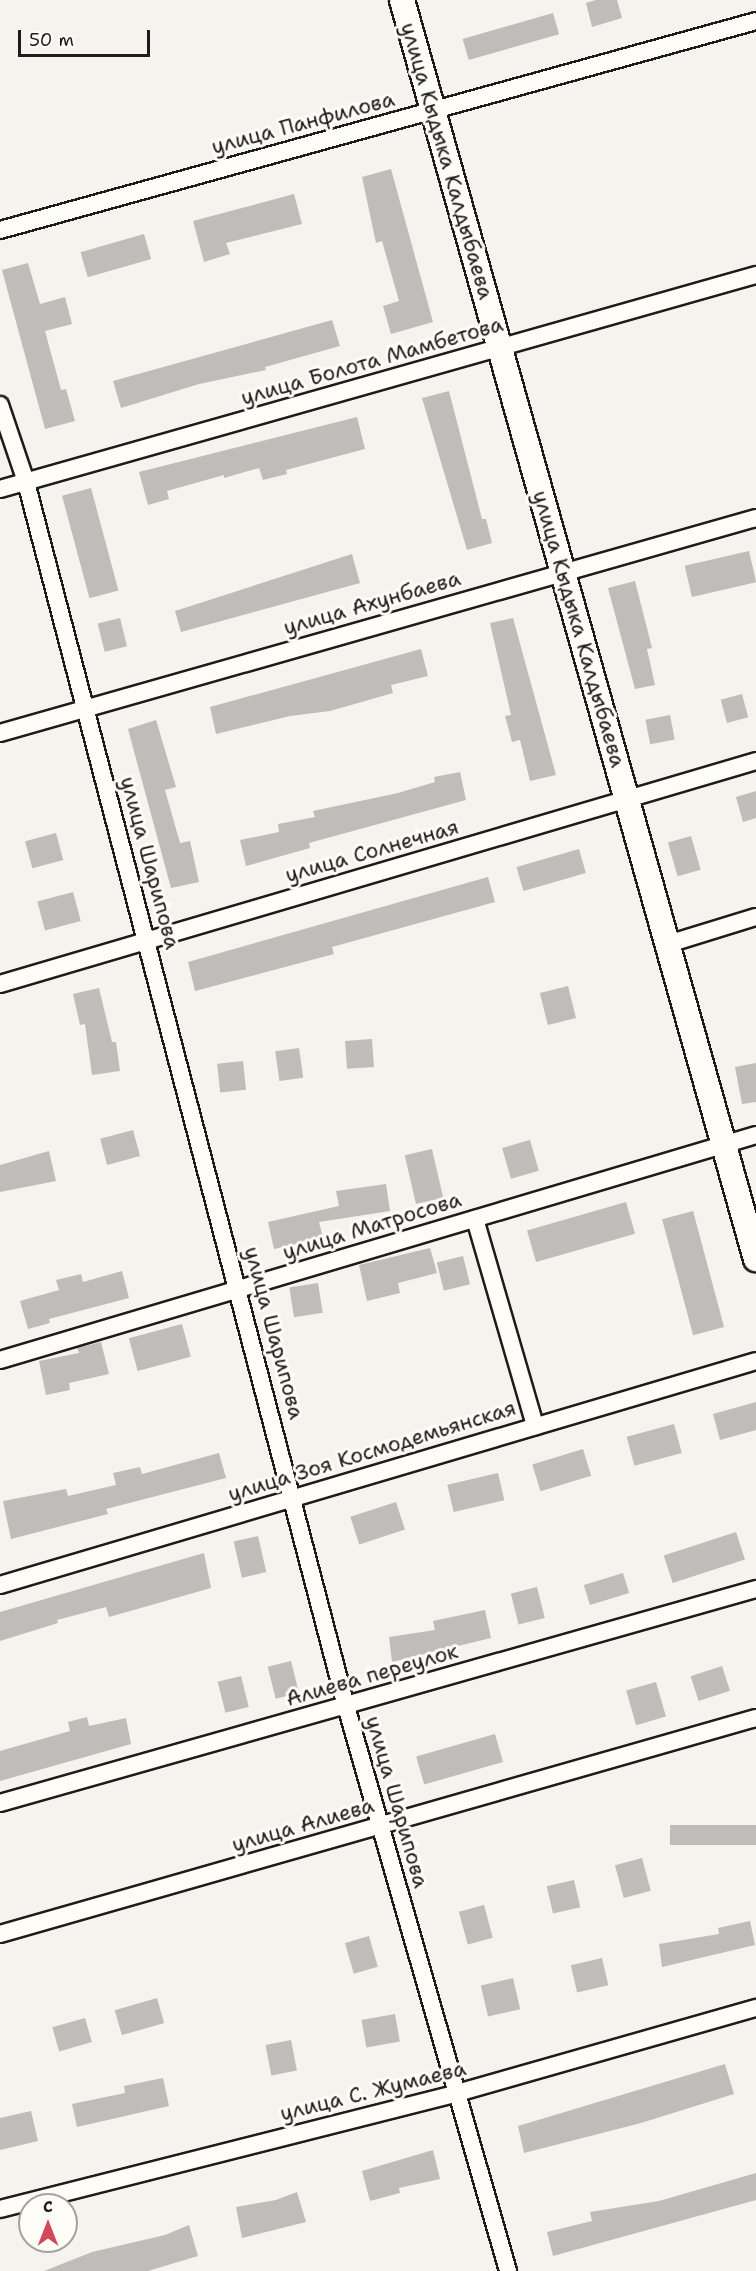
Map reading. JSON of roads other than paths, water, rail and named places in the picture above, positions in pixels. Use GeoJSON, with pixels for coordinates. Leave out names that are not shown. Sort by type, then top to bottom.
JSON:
{"type":"FeatureCollection","features":[{"type":"Feature","properties":{"kind":"street","name":"улица Кыдыка Калдыбаева"},"geometry":{"type":"LineString","coordinates":[[402,0],[755,1251]]}},
{"type":"Feature","properties":{"kind":"street","name":"улица Панфилова"},"geometry":{"type":"LineString","coordinates":[[0,230],[756,21]]}},
{"type":"Feature","properties":{"kind":"street","name":"улица Болота Мамбетова"},"geometry":{"type":"LineString","coordinates":[[0,489],[756,275]]}},
{"type":"Feature","properties":{"kind":"street","name":"улица Шарипова"},"geometry":{"type":"LineString","coordinates":[[0,405],[26,482],[294,1498],[346,1706],[508,2271]]}},
{"type":"Feature","properties":{"kind":"street","name":"улица Ахунбаева"},"geometry":{"type":"LineString","coordinates":[[0,733],[756,518]]}},
{"type":"Feature","properties":{"kind":"street","name":"улица Солнечная"},"geometry":{"type":"LineString","coordinates":[[0,984],[756,761]]}},
{"type":"Feature","properties":{"kind":"street"},"geometry":{"type":"LineString","coordinates":[[668,944],[756,917]]}},
{"type":"Feature","properties":{"kind":"street","name":"улица Матросова"},"geometry":{"type":"LineString","coordinates":[[0,1360],[756,1134]]}},
{"type":"Feature","properties":{"kind":"street"},"geometry":{"type":"LineString","coordinates":[[475,1219],[535,1426]]}},
{"type":"Feature","properties":{"kind":"street","name":"улица Зоя Космодемьянская"},"geometry":{"type":"LineString","coordinates":[[0,1585],[756,1361]]}},
{"type":"Feature","properties":{"kind":"street","name":"Алиева переулок"},"geometry":{"type":"LineString","coordinates":[[0,1803],[756,1589]]}},
{"type":"Feature","properties":{"kind":"street","name":"улица Алиева"},"geometry":{"type":"LineString","coordinates":[[0,1934],[756,1718]]}},
{"type":"Feature","properties":{"kind":"street","name":"улица С. Жумаева"},"geometry":{"type":"LineString","coordinates":[[0,2209],[457,2093],[756,2008]]}}]}
